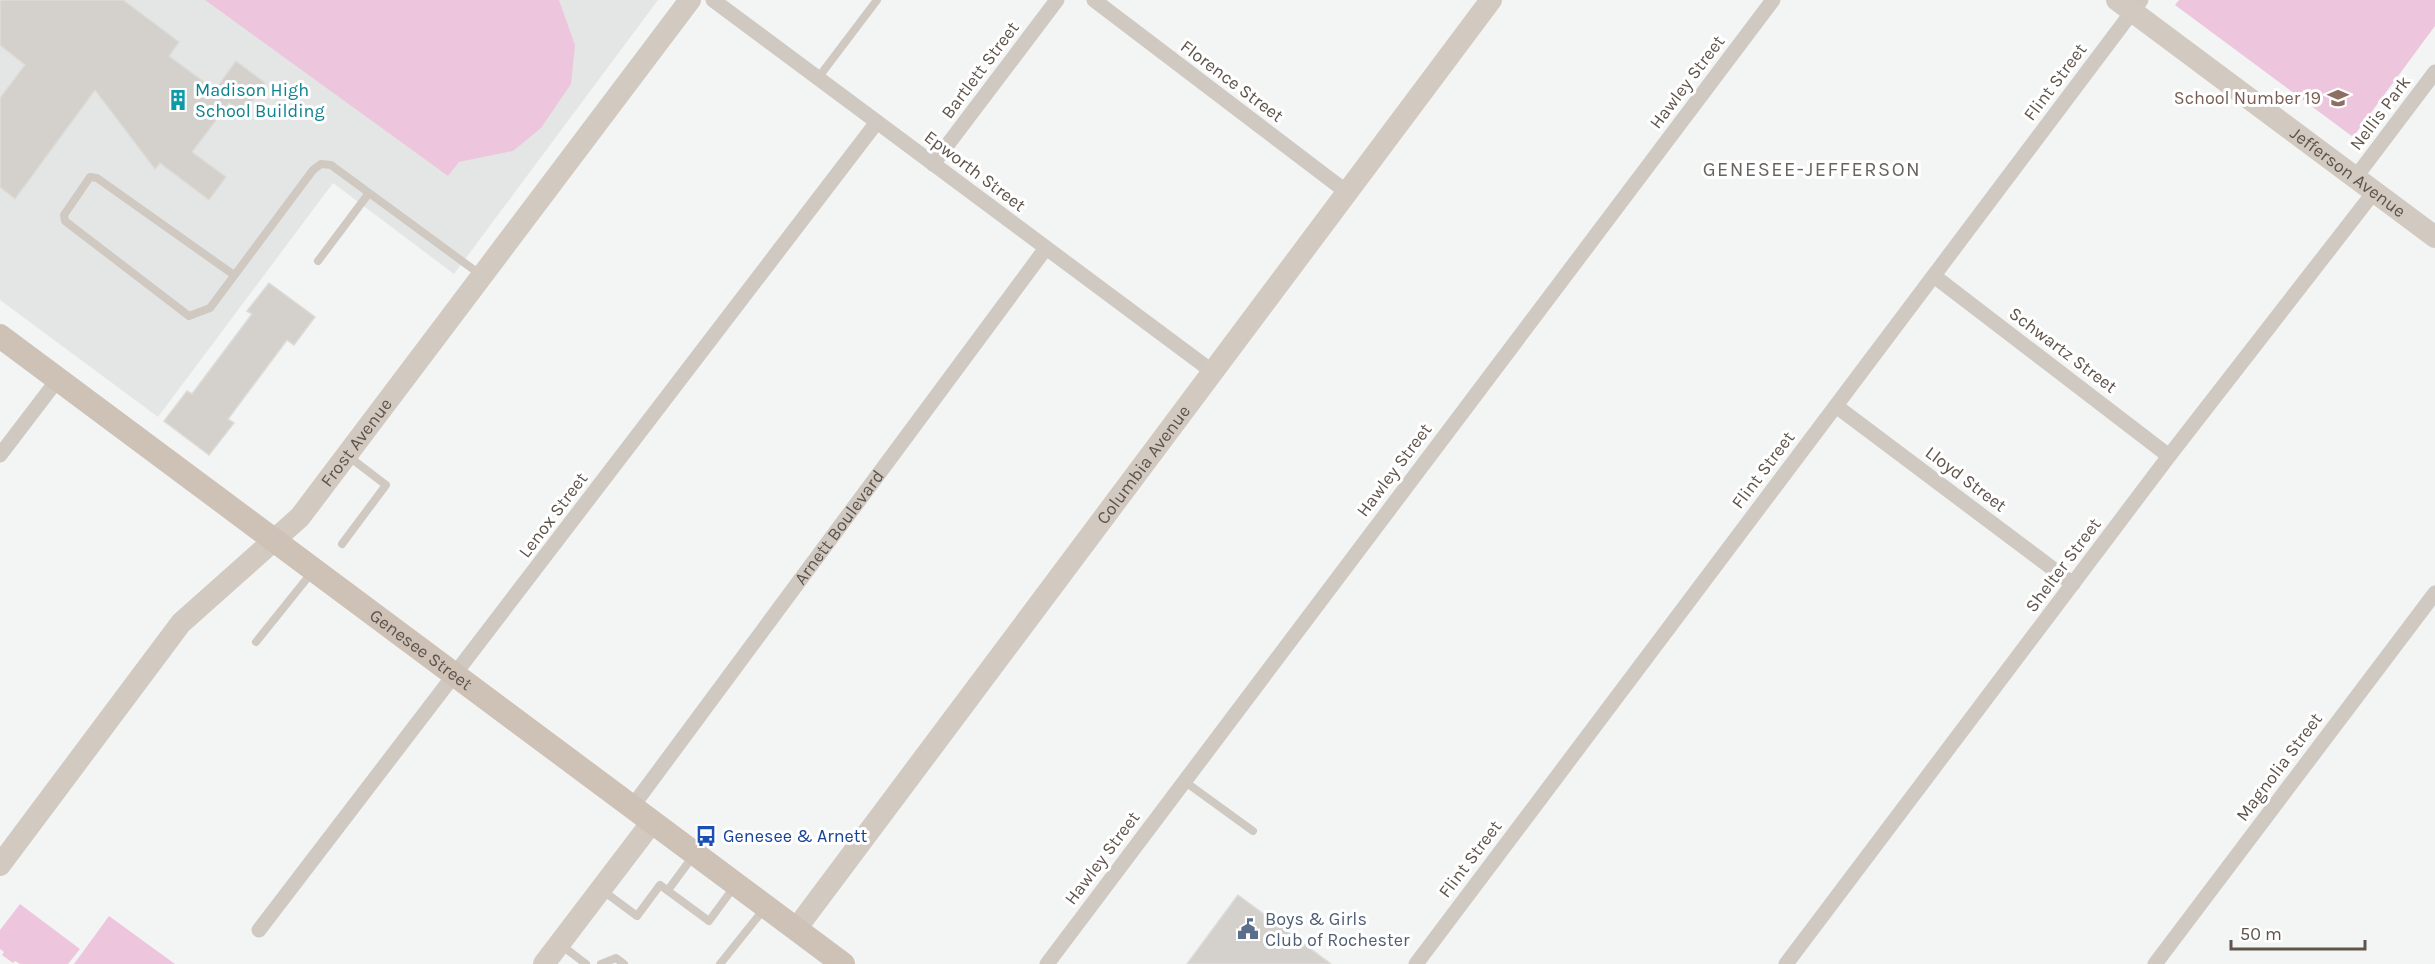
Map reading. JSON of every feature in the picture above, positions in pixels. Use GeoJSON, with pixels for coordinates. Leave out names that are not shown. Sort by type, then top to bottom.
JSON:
{"type":"FeatureCollection","features":[{"type":"Feature","properties":{"kind":"main road","name":"Genesee Street"},"geometry":{"type":"LineString","coordinates":[[0,336],[843,964]]}},
{"type":"Feature","properties":{"kind":"street","name":"Frost Avenue"},"geometry":{"type":"LineString","coordinates":[[0,865],[175,630],[193,610],[300,517],[690,0]]}},
{"type":"Feature","properties":{"kind":"street","name":"Epworth Street"},"geometry":{"type":"LineString","coordinates":[[713,0],[1213,372]]}},
{"type":"Feature","properties":{"kind":"street","name":"Bartlett Street"},"geometry":{"type":"LineString","coordinates":[[933,164],[1057,0]]}},
{"type":"Feature","properties":{"kind":"street","name":"Florence Street"},"geometry":{"type":"LineString","coordinates":[[1094,0],[1348,193]]}},
{"type":"Feature","properties":{"kind":"street","name":"Columbia Avenue"},"geometry":{"type":"LineString","coordinates":[[796,929],[1491,0]]}},
{"type":"Feature","properties":{"kind":"street","name":"Hawley Street"},"geometry":{"type":"LineString","coordinates":[[1047,964],[1773,0]]}},
{"type":"Feature","properties":{"kind":"street","name":"Jefferson Avenue"},"geometry":{"type":"LineString","coordinates":[[2130,4],[2435,237]]}},
{"type":"Feature","properties":{"kind":"street","name":"Flint Street"},"geometry":{"type":"LineString","coordinates":[[1416,964],[1934,276],[2130,4]]}},
{"type":"Feature","properties":{"kind":"street","name":"Nellis Park"},"geometry":{"type":"LineString","coordinates":[[2355,178],[2435,72]]}},
{"type":"Feature","properties":{"kind":"street","name":"Lenox Street"},"geometry":{"type":"LineString","coordinates":[[260,930],[877,122]]}},
{"type":"Feature","properties":{"kind":"street","name":"Shelter Street"},"geometry":{"type":"LineString","coordinates":[[1786,964],[2169,456],[2374,192]]}},
{"type":"Feature","properties":{"kind":"street","name":"Arnett Boulevard"},"geometry":{"type":"LineString","coordinates":[[632,807],[1046,248]]}},
{"type":"Feature","properties":{"kind":"street","name":"Schwartz Street"},"geometry":{"type":"LineString","coordinates":[[1934,276],[2169,456]]}},
{"type":"Feature","properties":{"kind":"street"},"geometry":{"type":"LineString","coordinates":[[0,455],[58,379]]}},
{"type":"Feature","properties":{"kind":"street","name":"Lloyd Street"},"geometry":{"type":"LineString","coordinates":[[1836,406],[2073,584]]}},
{"type":"Feature","properties":{"kind":"street","name":"Magnolia Street"},"geometry":{"type":"LineString","coordinates":[[2155,964],[2435,592]]}},
{"type":"Feature","properties":{"kind":"street"},"geometry":{"type":"LineString","coordinates":[[544,964],[652,822]]}},
{"type":"Feature","properties":{"kind":"lane"},"geometry":{"type":"LineString","coordinates":[[818,78],[877,0]]}},
{"type":"Feature","properties":{"kind":"lane"},"geometry":{"type":"LineString","coordinates":[[234,275],[97,178],[90,177],[64,215],[65,221],[189,316],[210,308],[313,170],[321,164],[331,165],[482,276]]}},
{"type":"Feature","properties":{"kind":"lane"},"geometry":{"type":"LineString","coordinates":[[318,261],[369,193]]}},
{"type":"Feature","properties":{"kind":"lane"},"geometry":{"type":"LineString","coordinates":[[342,544],[386,485],[347,455]]}},
{"type":"Feature","properties":{"kind":"lane"},"geometry":{"type":"LineString","coordinates":[[256,642],[314,570]]}},
{"type":"Feature","properties":{"kind":"lane"},"geometry":{"type":"LineString","coordinates":[[1185,781],[1253,831]]}},
{"type":"Feature","properties":{"kind":"lane"},"geometry":{"type":"LineString","coordinates":[[668,890],[695,854]]}},
{"type":"Feature","properties":{"kind":"lane"},"geometry":{"type":"LineString","coordinates":[[601,889],[637,916],[660,885],[710,921],[736,884]]}},
{"type":"Feature","properties":{"kind":"lane"},"geometry":{"type":"LineString","coordinates":[[720,964],[766,906]]}},
{"type":"Feature","properties":{"kind":"lane"},"geometry":{"type":"LineString","coordinates":[[560,944],[586,964]]}},
{"type":"Feature","properties":{"kind":"lane"},"geometry":{"type":"LineString","coordinates":[[601,964],[616,958],[624,964]]}},
{"type":"Feature","properties":{"kind":"shaded area"},"geometry":{"type":"Polygon","coordinates":[[[0,0],[658,0],[454,274],[333,183],[158,417],[0,300],[0,0]]]}},
{"type":"Feature","properties":{"kind":"shaded area"},"geometry":{"type":"Polygon","coordinates":[[[205,0],[559,0],[575,45],[571,84],[541,128],[513,151],[459,162],[448,176],[205,0]]]}},
{"type":"Feature","properties":{"kind":"shaded area","name":"School Number 19"},"geometry":{"type":"Polygon","coordinates":[[[2179,0],[2435,0],[2435,26],[2353,137],[2175,5],[2179,0]]]}},
{"type":"Feature","properties":{"kind":"shaded area"},"geometry":{"type":"Polygon","coordinates":[[[20,904],[80,949],[68,964],[20,964],[15,961],[13,963],[2,955],[4,952],[0,949],[0,930],[20,904]]]}},
{"type":"Feature","properties":{"kind":"shaded area"},"geometry":{"type":"Polygon","coordinates":[[[109,916],[175,964],[74,964],[109,916]]]}},
{"type":"Feature","properties":{"kind":"building","name":"Madison High School Building"},"geometry":{"type":"Polygon","coordinates":[[[0,0],[123,0],[179,42],[169,56],[215,90],[236,61],[265,83],[243,113],[229,103],[192,152],[226,177],[209,200],[160,163],[155,169],[95,90],[15,199],[0,187],[0,98],[25,65],[0,45],[0,0]]]}},
{"type":"Feature","properties":{"kind":"building"},"geometry":{"type":"Polygon","coordinates":[[[269,283],[315,317],[294,345],[287,340],[228,419],[234,423],[209,455],[164,421],[187,391],[192,394],[252,314],[247,311],[269,283]]]}},
{"type":"Feature","properties":{"kind":"building","name":"Boys & Girls Club of Rochester"},"geometry":{"type":"Polygon","coordinates":[[[1238,895],[1331,964],[1187,964],[1238,895]]]}},
{"type":"Feature","properties":{"kind":"place","name":"School Number 19"},"geometry":{"type":"Point","coordinates":[2338,98]}},
{"type":"Feature","properties":{"kind":"place","name":"Madison High School Building"},"geometry":{"type":"Point","coordinates":[178,100]}},
{"type":"Feature","properties":{"kind":"place","name":"Genesee & Arnett"},"geometry":{"type":"Point","coordinates":[706,836]}},
{"type":"Feature","properties":{"kind":"place","name":"Boys & Girls Club of Rochester"},"geometry":{"type":"Point","coordinates":[1248,929]}},
{"type":"Feature","properties":{"kind":"district","name":"GENESEE-JEFFERSON"},"geometry":{"type":"Point","coordinates":[1812,169]}}]}
